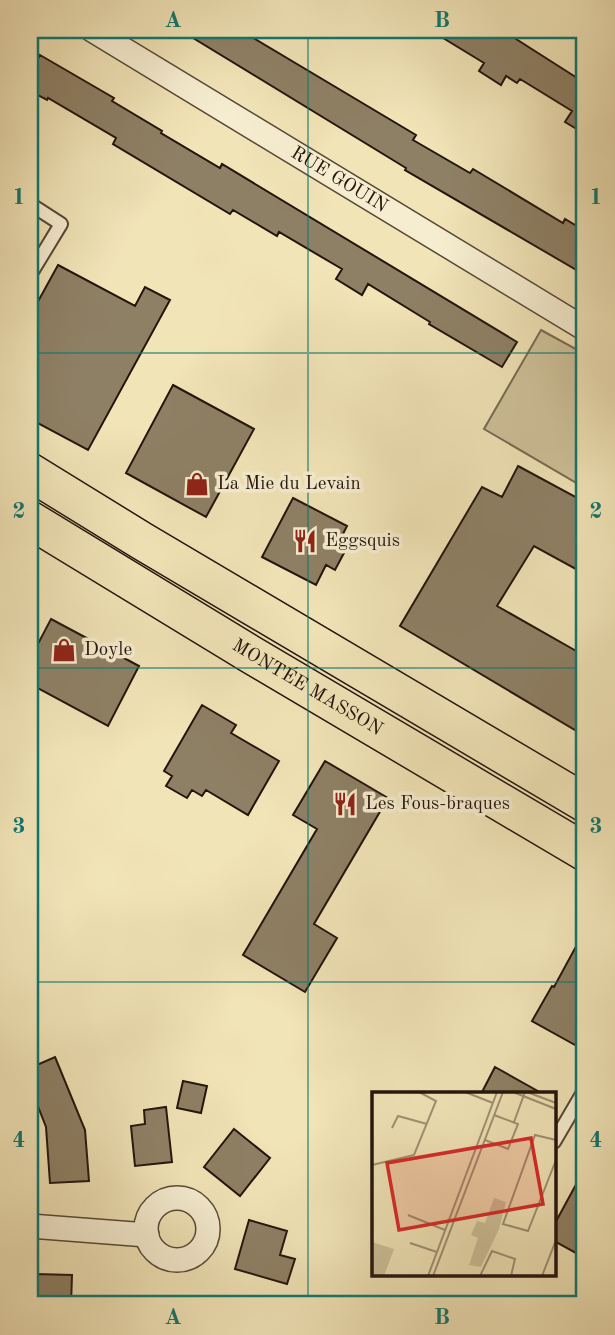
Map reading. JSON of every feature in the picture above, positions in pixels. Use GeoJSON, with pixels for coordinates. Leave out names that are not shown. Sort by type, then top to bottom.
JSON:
{"type":"FeatureCollection","features":[{"type":"Feature","properties":{"kind":"main road"},"geometry":{"type":"LineString","coordinates":[[30,472],[585,803]]}},
{"type":"Feature","properties":{"kind":"main road","name":"MONTÉE MASSON"},"geometry":{"type":"LineString","coordinates":[[30,520],[585,852]]}},
{"type":"Feature","properties":{"kind":"street","name":"RUE GOUIN"},"geometry":{"type":"LineString","coordinates":[[92,30],[585,329]]}},
{"type":"Feature","properties":{"kind":"street"},"geometry":{"type":"LineString","coordinates":[[30,1226],[147,1235]]}},
{"type":"Feature","properties":{"kind":"lane"},"geometry":{"type":"LineString","coordinates":[[30,204],[61,224],[30,275]]}},
{"type":"Feature","properties":{"kind":"lane"},"geometry":{"type":"LineString","coordinates":[[556,1139],[585,1089]]}},
{"type":"Feature","properties":{"kind":"shaded area"},"geometry":{"type":"Polygon","coordinates":[[[541,330],[585,354],[585,488],[484,429],[541,330]]]}},
{"type":"Feature","properties":{"kind":"building"},"geometry":{"type":"Polygon","coordinates":[[[180,30],[240,30],[416,135],[413,140],[470,173],[473,169],[563,223],[565,219],[585,231],[585,275],[405,170],[406,168],[180,30]]]}},
{"type":"Feature","properties":{"kind":"building"},"geometry":{"type":"Polygon","coordinates":[[[430,30],[502,30],[585,83],[585,134],[565,122],[572,111],[520,79],[517,83],[506,76],[501,85],[479,71],[484,63],[430,30]]]}},
{"type":"Feature","properties":{"kind":"building"},"geometry":{"type":"Polygon","coordinates":[[[40,55],[114,98],[112,101],[162,131],[161,133],[220,168],[222,164],[517,342],[502,367],[368,284],[362,295],[336,279],[342,269],[279,232],[277,236],[233,210],[230,214],[113,144],[116,138],[48,98],[47,100],[30,91],[30,73],[40,55]]]}},
{"type":"Feature","properties":{"kind":"building"},"geometry":{"type":"Polygon","coordinates":[[[58,265],[135,306],[145,287],[170,300],[88,450],[30,419],[30,316],[58,265]]]}},
{"type":"Feature","properties":{"kind":"building"},"geometry":{"type":"Polygon","coordinates":[[[173,385],[254,429],[206,517],[126,473],[173,385]]]}},
{"type":"Feature","properties":{"kind":"building"},"geometry":{"type":"Polygon","coordinates":[[[518,466],[585,502],[585,574],[534,546],[497,606],[585,656],[585,736],[400,626],[482,487],[502,497],[518,466]]]}},
{"type":"Feature","properties":{"kind":"building"},"geometry":{"type":"Polygon","coordinates":[[[293,498],[347,526],[337,546],[345,551],[335,570],[326,565],[316,585],[262,557],[293,498]]]}},
{"type":"Feature","properties":{"kind":"building"},"geometry":{"type":"Polygon","coordinates":[[[51,619],[139,666],[108,726],[30,684],[30,659],[51,619]]]}},
{"type":"Feature","properties":{"kind":"building"},"geometry":{"type":"Polygon","coordinates":[[[202,705],[236,725],[231,733],[279,761],[248,815],[206,790],[202,796],[192,790],[187,798],[166,786],[172,776],[164,771],[202,705]]]}},
{"type":"Feature","properties":{"kind":"building"},"geometry":{"type":"Polygon","coordinates":[[[325,761],[388,798],[314,924],[337,938],[305,992],[243,955],[317,829],[293,815],[325,761]]]}},
{"type":"Feature","properties":{"kind":"building"},"geometry":{"type":"Polygon","coordinates":[[[585,930],[585,1027],[575,1045],[532,1021],[585,930]]]}},
{"type":"Feature","properties":{"kind":"building"},"geometry":{"type":"Polygon","coordinates":[[[55,1057],[85,1130],[89,1181],[50,1183],[46,1127],[30,1086],[30,1068],[55,1057]]]}},
{"type":"Feature","properties":{"kind":"building"},"geometry":{"type":"Polygon","coordinates":[[[495,1067],[539,1092],[482,1092],[495,1067]]]}},
{"type":"Feature","properties":{"kind":"building"},"geometry":{"type":"Polygon","coordinates":[[[183,1081],[207,1086],[201,1113],[177,1108],[183,1081]]]}},
{"type":"Feature","properties":{"kind":"building"},"geometry":{"type":"Polygon","coordinates":[[[166,1107],[172,1162],[135,1166],[131,1126],[145,1124],[144,1110],[166,1107]]]}},
{"type":"Feature","properties":{"kind":"building"},"geometry":{"type":"Polygon","coordinates":[[[234,1129],[270,1158],[240,1196],[204,1167],[234,1129]]]}},
{"type":"Feature","properties":{"kind":"building"},"geometry":{"type":"Polygon","coordinates":[[[585,1168],[585,1258],[556,1242],[556,1221],[585,1168]]]}},
{"type":"Feature","properties":{"kind":"building"},"geometry":{"type":"Polygon","coordinates":[[[249,1220],[287,1231],[280,1255],[295,1259],[287,1284],[235,1269],[249,1220]]]}},
{"type":"Feature","properties":{"kind":"building"},"geometry":{"type":"Polygon","coordinates":[[[35,1274],[72,1275],[71,1305],[35,1305],[35,1274]]]}},
{"type":"Feature","properties":{"kind":"place","name":"La Mie du Levain"},"geometry":{"type":"Point","coordinates":[197,484]}},
{"type":"Feature","properties":{"kind":"place","name":"Eggsquis"},"geometry":{"type":"Point","coordinates":[305,541]}},
{"type":"Feature","properties":{"kind":"place","name":"Doyle"},"geometry":{"type":"Point","coordinates":[64,650]}},
{"type":"Feature","properties":{"kind":"place","name":"Les Fous-braques"},"geometry":{"type":"Point","coordinates":[345,804]}}]}
